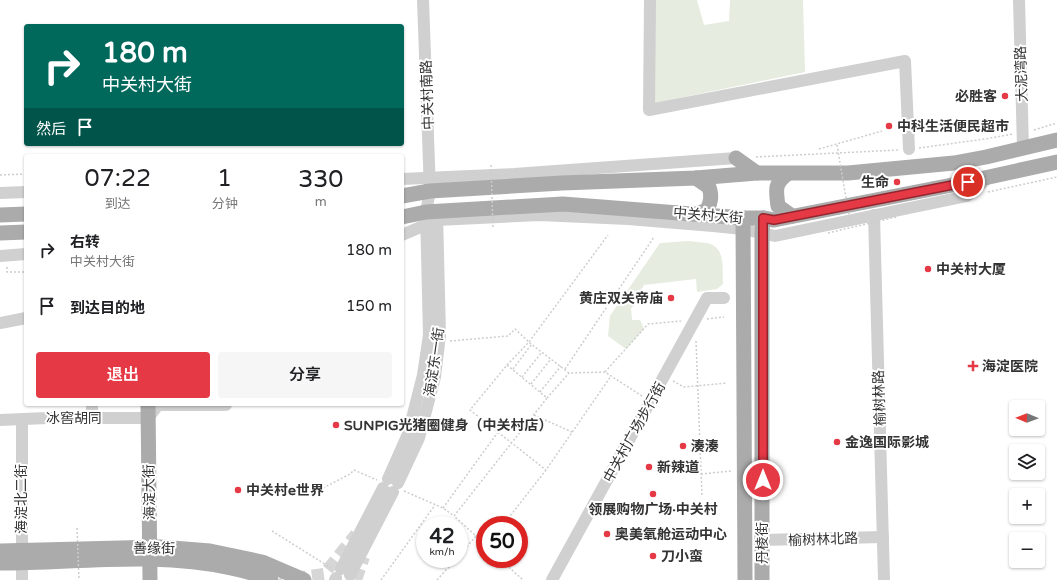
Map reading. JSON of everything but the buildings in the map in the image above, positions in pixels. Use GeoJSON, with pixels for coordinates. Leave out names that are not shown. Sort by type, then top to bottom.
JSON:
{"type":"FeatureCollection","features":[{"type":"Feature","properties":{"kind":"main road"},"geometry":{"type":"LineString","coordinates":[[404,195],[430,184],[696,178],[757,173],[848,173],[954,163],[1057,140]]}},
{"type":"Feature","properties":{"kind":"main road"},"geometry":{"type":"LineString","coordinates":[[736,158],[757,173]]}},
{"type":"Feature","properties":{"kind":"main road","name":"中关村大街"},"geometry":{"type":"LineString","coordinates":[[404,217],[432,217],[563,204],[697,214],[743,224],[763,218],[774,220],[990,177],[1057,162]]}},
{"type":"Feature","properties":{"kind":"main road"},"geometry":{"type":"LineString","coordinates":[[788,174],[782,178],[776,189],[778,206],[792,216]]}},
{"type":"Feature","properties":{"kind":"main road"},"geometry":{"type":"LineString","coordinates":[[696,178],[709,187],[711,194],[711,203],[707,210],[697,214]]}},
{"type":"Feature","properties":{"kind":"main road"},"geometry":{"type":"LineString","coordinates":[[0,215],[24,214]]}},
{"type":"Feature","properties":{"kind":"main road","name":"丹棱街"},"geometry":{"type":"LineString","coordinates":[[762,580],[763,218]]}},
{"type":"Feature","properties":{"kind":"main road","name":"丹棱街"},"geometry":{"type":"LineString","coordinates":[[743,224],[745,580]]}},
{"type":"Feature","properties":{"kind":"main road"},"geometry":{"type":"LineString","coordinates":[[0,233],[24,232]]}},
{"type":"Feature","properties":{"kind":"main road","name":"海淀大街"},"geometry":{"type":"LineString","coordinates":[[153,408],[155,553],[160,580]]}},
{"type":"Feature","properties":{"kind":"main road","name":"善缘街"},"geometry":{"type":"LineString","coordinates":[[0,550],[21,557]]}},
{"type":"Feature","properties":{"kind":"main road","name":"善缘街"},"geometry":{"type":"LineString","coordinates":[[0,563],[21,557],[210,551],[262,562],[304,580]]}},
{"type":"Feature","properties":{"kind":"main road","name":"海淀大街"},"geometry":{"type":"LineString","coordinates":[[150,580],[155,553]]}},
{"type":"Feature","properties":{"kind":"main road","name":"善缘街"},"geometry":{"type":"LineString","coordinates":[[155,553],[258,574],[271,580]]}},
{"type":"Feature","properties":{"kind":"street","name":"中关村南路"},"geometry":{"type":"LineString","coordinates":[[423,0],[432,217]]}},
{"type":"Feature","properties":{"kind":"street"},"geometry":{"type":"LineString","coordinates":[[650,0],[649,110],[905,61],[909,149]]}},
{"type":"Feature","properties":{"kind":"street","name":"大泥湾路"},"geometry":{"type":"LineString","coordinates":[[1019,0],[1023,148]]}},
{"type":"Feature","properties":{"kind":"street"},"geometry":{"type":"LineString","coordinates":[[404,179],[430,184],[514,174],[736,158]]}},
{"type":"Feature","properties":{"kind":"street"},"geometry":{"type":"LineString","coordinates":[[967,196],[990,177]]}},
{"type":"Feature","properties":{"kind":"street"},"geometry":{"type":"LineString","coordinates":[[0,193],[24,192]]}},
{"type":"Feature","properties":{"kind":"street","name":"中关村大街"},"geometry":{"type":"LineString","coordinates":[[432,217],[566,215],[743,224],[762,233],[775,236],[967,196]]}},
{"type":"Feature","properties":{"kind":"street","name":"榆树林路"},"geometry":{"type":"LineString","coordinates":[[874,215],[884,580]]}},
{"type":"Feature","properties":{"kind":"street"},"geometry":{"type":"LineString","coordinates":[[404,234],[432,217]]}},
{"type":"Feature","properties":{"kind":"street","name":"海淀东一街"},"geometry":{"type":"LineString","coordinates":[[339,574],[418,438],[435,377],[440,341],[432,217]]}},
{"type":"Feature","properties":{"kind":"street","name":"海淀东一街"},"geometry":{"type":"LineString","coordinates":[[390,486],[408,434],[423,376],[429,335],[432,217]]}},
{"type":"Feature","properties":{"kind":"street"},"geometry":{"type":"LineString","coordinates":[[0,256],[24,254]]}},
{"type":"Feature","properties":{"kind":"street","name":"中关村广场步行街"},"geometry":{"type":"LineString","coordinates":[[552,580],[707,298],[724,298]]}},
{"type":"Feature","properties":{"kind":"street"},"geometry":{"type":"LineString","coordinates":[[0,323],[24,318]]}},
{"type":"Feature","properties":{"kind":"street"},"geometry":{"type":"LineString","coordinates":[[92,406],[92,418]]}},
{"type":"Feature","properties":{"kind":"street","name":"冰窖胡同"},"geometry":{"type":"LineString","coordinates":[[0,420],[92,418],[153,408],[202,406]]}},
{"type":"Feature","properties":{"kind":"street","name":"海淀北二街"},"geometry":{"type":"LineString","coordinates":[[22,419],[22,580]]}},
{"type":"Feature","properties":{"kind":"street","name":"榆树林北路"},"geometry":{"type":"LineString","coordinates":[[762,540],[883,537]]}},
{"type":"Feature","properties":{"kind":"path"},"geometry":{"type":"LineString","coordinates":[[819,149],[882,131]]}},
{"type":"Feature","properties":{"kind":"path"},"geometry":{"type":"LineString","coordinates":[[837,145],[851,227]]}},
{"type":"Feature","properties":{"kind":"path"},"geometry":{"type":"LineString","coordinates":[[491,166],[493,228]]}},
{"type":"Feature","properties":{"kind":"path"},"geometry":{"type":"LineString","coordinates":[[0,175],[24,174]]}},
{"type":"Feature","properties":{"kind":"path"},"geometry":{"type":"LineString","coordinates":[[967,196],[1057,177]]}},
{"type":"Feature","properties":{"kind":"path"},"geometry":{"type":"LineString","coordinates":[[828,233],[896,217]]}},
{"type":"Feature","properties":{"kind":"path"},"geometry":{"type":"LineString","coordinates":[[546,470],[470,410],[507,365],[529,342],[608,235]]}},
{"type":"Feature","properties":{"kind":"path"},"geometry":{"type":"LineString","coordinates":[[565,369],[654,237]]}},
{"type":"Feature","properties":{"kind":"path"},"geometry":{"type":"LineString","coordinates":[[7,266],[7,272],[24,272]]}},
{"type":"Feature","properties":{"kind":"path"},"geometry":{"type":"LineString","coordinates":[[605,372],[648,324],[696,319],[724,318]]}},
{"type":"Feature","properties":{"kind":"path"},"geometry":{"type":"LineString","coordinates":[[440,341],[508,336],[515,329],[531,344],[569,372],[605,372],[650,401]]}},
{"type":"Feature","properties":{"kind":"path"},"geometry":{"type":"LineString","coordinates":[[696,341],[702,496]]}},
{"type":"Feature","properties":{"kind":"path"},"geometry":{"type":"LineString","coordinates":[[513,369],[531,344]]}},
{"type":"Feature","properties":{"kind":"path"},"geometry":{"type":"LineString","coordinates":[[522,377],[542,352]]}},
{"type":"Feature","properties":{"kind":"path"},"geometry":{"type":"LineString","coordinates":[[531,384],[551,359]]}},
{"type":"Feature","properties":{"kind":"path"},"geometry":{"type":"LineString","coordinates":[[507,365],[547,398],[546,400]]}},
{"type":"Feature","properties":{"kind":"path"},"geometry":{"type":"LineString","coordinates":[[540,392],[561,366]]}},
{"type":"Feature","properties":{"kind":"path"},"geometry":{"type":"LineString","coordinates":[[468,545],[476,536],[454,516],[569,372]]}},
{"type":"Feature","properties":{"kind":"path"},"geometry":{"type":"LineString","coordinates":[[510,516],[546,470],[611,376]]}},
{"type":"Feature","properties":{"kind":"path"},"geometry":{"type":"LineString","coordinates":[[664,377],[684,387],[727,383]]}},
{"type":"Feature","properties":{"kind":"path"},"geometry":{"type":"LineString","coordinates":[[534,415],[572,432]]}},
{"type":"Feature","properties":{"kind":"path"},"geometry":{"type":"LineString","coordinates":[[443,508],[498,432]]}},
{"type":"Feature","properties":{"kind":"path"},"geometry":{"type":"LineString","coordinates":[[701,474],[731,471]]}},
{"type":"Feature","properties":{"kind":"path"},"geometry":{"type":"LineString","coordinates":[[381,580],[435,505]]}},
{"type":"Feature","properties":{"kind":"path"},"geometry":{"type":"LineString","coordinates":[[77,528],[79,580]]}},
{"type":"Feature","properties":{"kind":"path"},"geometry":{"type":"LineString","coordinates":[[272,530],[339,574]]}},
{"type":"Feature","properties":{"kind":"path"},"geometry":{"type":"LineString","coordinates":[[437,580],[448,568]]}},
{"type":"Feature","properties":{"kind":"path"},"geometry":{"type":"LineString","coordinates":[[510,568],[523,580]]}},
{"type":"Feature","properties":{"kind":"shaded area"},"geometry":{"type":"Polygon","coordinates":[[[655,0],[697,0],[704,25],[729,21],[730,0],[803,0],[805,72],[655,103],[655,0]]]}},
{"type":"Feature","properties":{"kind":"shaded area"},"geometry":{"type":"Polygon","coordinates":[[[688,241],[710,244],[719,251],[723,267],[723,284],[717,289],[697,292],[696,279],[644,285],[635,298],[635,305],[631,308],[632,320],[640,320],[644,329],[626,349],[608,336],[610,316],[660,243],[688,241]]]}},
{"type":"Feature","properties":{"kind":"tunnel"},"geometry":{"type":"LineString","coordinates":[[294,578],[324,574],[356,534]]}},
{"type":"Feature","properties":{"kind":"tunnel"},"geometry":{"type":"LineString","coordinates":[[356,580],[364,557]]}},
{"type":"Feature","properties":{"kind":"tunnel"},"geometry":{"type":"LineString","coordinates":[[263,571],[282,580]]}},
{"type":"Feature","properties":{"kind":"place","name":"必胜客"},"geometry":{"type":"Point","coordinates":[1005,96]}},
{"type":"Feature","properties":{"kind":"place","name":"中科生活便民超市"},"geometry":{"type":"Point","coordinates":[889,126]}},
{"type":"Feature","properties":{"kind":"place","name":"生命"},"geometry":{"type":"Point","coordinates":[897,182]}},
{"type":"Feature","properties":{"kind":"place","name":"中关村大厦"},"geometry":{"type":"Point","coordinates":[928,269]}},
{"type":"Feature","properties":{"kind":"place","name":"黄庄双关帝庙"},"geometry":{"type":"Point","coordinates":[671,298]}},
{"type":"Feature","properties":{"kind":"place","name":"海淀医院"},"geometry":{"type":"Point","coordinates":[973,366]}},
{"type":"Feature","properties":{"kind":"place","name":"SUNPIG光猪圈健身（中关村店）"},"geometry":{"type":"Point","coordinates":[336,425]}},
{"type":"Feature","properties":{"kind":"place","name":"金逸国际影城"},"geometry":{"type":"Point","coordinates":[837,442]}},
{"type":"Feature","properties":{"kind":"place","name":"湊湊"},"geometry":{"type":"Point","coordinates":[683,446]}},
{"type":"Feature","properties":{"kind":"place","name":"新辣道"},"geometry":{"type":"Point","coordinates":[649,467]}},
{"type":"Feature","properties":{"kind":"place","name":"中关村e世界"},"geometry":{"type":"Point","coordinates":[238,490]}},
{"type":"Feature","properties":{"kind":"place","name":"领展购物广场·中关村"},"geometry":{"type":"Point","coordinates":[653,494]}},
{"type":"Feature","properties":{"kind":"place","name":"奥美氧舱运动中心"},"geometry":{"type":"Point","coordinates":[607,534]}},
{"type":"Feature","properties":{"kind":"place","name":"刀小蛮"},"geometry":{"type":"Point","coordinates":[653,556]}},
{"type":"Feature","properties":{"kind":"route"},"geometry":{"type":"LineString","coordinates":[[763,480],[763,218],[774,220],[968,182]]}}]}
